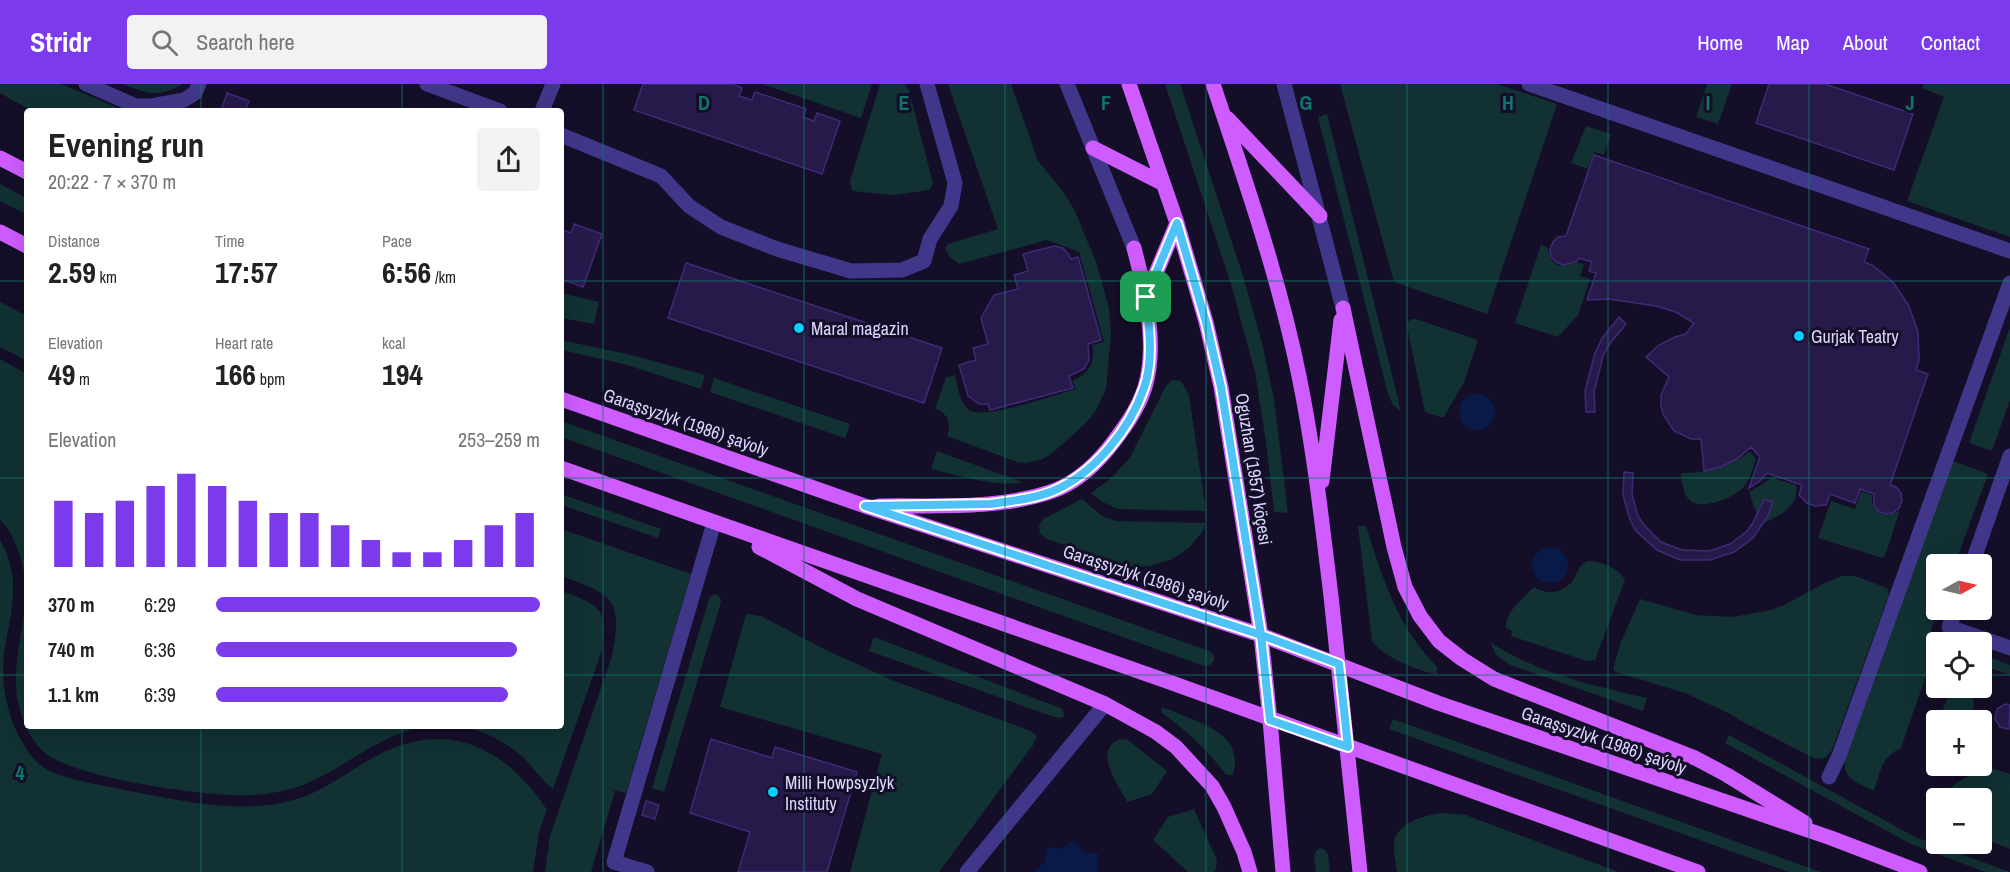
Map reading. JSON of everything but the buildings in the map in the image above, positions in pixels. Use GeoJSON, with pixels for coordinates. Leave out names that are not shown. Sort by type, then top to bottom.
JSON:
{"type":"FeatureCollection","features":[{"type":"Feature","properties":{"kind":"main road","name":"Oguzhan (1957) köçesi"},"geometry":{"type":"LineString","coordinates":[[1129,84],[1177,223],[1206,322],[1221,387],[1261,635],[1283,872]]}},
{"type":"Feature","properties":{"kind":"main road"},"geometry":{"type":"LineString","coordinates":[[1213,84],[1281,299],[1299,376],[1320,501],[1360,872]]}},
{"type":"Feature","properties":{"kind":"main road"},"geometry":{"type":"LineString","coordinates":[[1223,114],[1320,216]]}},
{"type":"Feature","properties":{"kind":"main road"},"geometry":{"type":"LineString","coordinates":[[1093,148],[1162,183]]}},
{"type":"Feature","properties":{"kind":"main road"},"geometry":{"type":"LineString","coordinates":[[0,158],[24,170]]}},
{"type":"Feature","properties":{"kind":"main road"},"geometry":{"type":"LineString","coordinates":[[1146,297],[1177,223]]}},
{"type":"Feature","properties":{"kind":"main road"},"geometry":{"type":"LineString","coordinates":[[0,232],[24,244]]}},
{"type":"Feature","properties":{"kind":"main road"},"geometry":{"type":"LineString","coordinates":[[865,506],[990,504],[1010,501],[1053,491],[1089,469],[1123,431],[1144,387],[1148,364],[1149,334],[1146,297],[1134,248]]}},
{"type":"Feature","properties":{"kind":"main road"},"geometry":{"type":"LineString","coordinates":[[1320,501],[1343,308]]}},
{"type":"Feature","properties":{"kind":"main road"},"geometry":{"type":"LineString","coordinates":[[1343,308],[1394,547],[1405,587],[1420,616],[1439,641],[1494,679],[1695,758],[1831,838]]}},
{"type":"Feature","properties":{"kind":"main road","name":"Garaşsyzlyk (1986) şaýoly"},"geometry":{"type":"LineString","coordinates":[[564,400],[865,506],[1261,635],[1438,703],[1831,838],[1920,872]]}},
{"type":"Feature","properties":{"kind":"main road"},"geometry":{"type":"LineString","coordinates":[[564,469],[1172,683],[1698,872]]}},
{"type":"Feature","properties":{"kind":"main road"},"geometry":{"type":"LineString","coordinates":[[714,523],[857,599],[1105,704],[1140,723],[1176,747],[1212,786],[1244,852],[1250,872]]}},
{"type":"Feature","properties":{"kind":"street"},"geometry":{"type":"LineString","coordinates":[[86,84],[136,106],[151,106],[184,100],[195,93],[199,84]]}},
{"type":"Feature","properties":{"kind":"street"},"geometry":{"type":"LineString","coordinates":[[427,84],[492,108]]}},
{"type":"Feature","properties":{"kind":"street"},"geometry":{"type":"LineString","coordinates":[[543,108],[553,84]]}},
{"type":"Feature","properties":{"kind":"street"},"geometry":{"type":"LineString","coordinates":[[564,136],[661,176],[689,206],[721,227],[777,249],[851,271],[902,270],[924,261],[930,239],[951,206],[955,183],[927,84]]}},
{"type":"Feature","properties":{"kind":"street"},"geometry":{"type":"LineString","coordinates":[[1067,84],[1134,248]]}},
{"type":"Feature","properties":{"kind":"street"},"geometry":{"type":"LineString","coordinates":[[1284,84],[1343,308]]}},
{"type":"Feature","properties":{"kind":"street"},"geometry":{"type":"LineString","coordinates":[[1529,84],[2010,251]]}},
{"type":"Feature","properties":{"kind":"street"},"geometry":{"type":"LineString","coordinates":[[1829,777],[1843,745],[2010,283]]}},
{"type":"Feature","properties":{"kind":"street"},"geometry":{"type":"LineString","coordinates":[[1976,554],[2010,456]]}},
{"type":"Feature","properties":{"kind":"street"},"geometry":{"type":"LineString","coordinates":[[647,872],[614,862],[714,523]]}},
{"type":"Feature","properties":{"kind":"street"},"geometry":{"type":"LineString","coordinates":[[1952,620],[1949,627],[2010,648]]}},
{"type":"Feature","properties":{"kind":"street"},"geometry":{"type":"LineString","coordinates":[[967,872],[1105,704]]}},
{"type":"Feature","properties":{"kind":"green space"},"geometry":{"type":"Polygon","coordinates":[[[0,84],[61,84],[119,108],[27,108],[0,93],[0,84]]]}},
{"type":"Feature","properties":{"kind":"green space"},"geometry":{"type":"Polygon","coordinates":[[[123,84],[183,84],[167,91],[153,93],[123,84]]]}},
{"type":"Feature","properties":{"kind":"green space"},"geometry":{"type":"Polygon","coordinates":[[[762,84],[872,84],[861,118],[762,84]]]}},
{"type":"Feature","properties":{"kind":"green space"},"geometry":{"type":"Polygon","coordinates":[[[880,84],[905,84],[909,91],[933,183],[930,190],[893,195],[852,191],[850,181],[880,84]]]}},
{"type":"Feature","properties":{"kind":"green space"},"geometry":{"type":"Polygon","coordinates":[[[948,84],[1011,84],[1038,161],[1074,209],[1096,262],[1109,308],[1111,335],[1106,389],[1095,412],[1050,455],[1026,463],[1017,462],[947,436],[948,420],[943,413],[935,409],[946,377],[955,375],[961,399],[969,410],[989,412],[1004,409],[1075,389],[1073,380],[1083,375],[1092,362],[1092,345],[1104,342],[1079,252],[1047,240],[959,264],[949,256],[945,248],[948,244],[998,229],[948,84]]]}},
{"type":"Feature","properties":{"kind":"green space"},"geometry":{"type":"Polygon","coordinates":[[[1165,84],[1180,84],[1244,279],[1262,343],[1274,399],[1288,513],[1274,512],[1255,372],[1231,284],[1165,84]]]}},
{"type":"Feature","properties":{"kind":"green space"},"geometry":{"type":"Polygon","coordinates":[[[1340,84],[1497,84],[1557,104],[1487,314],[1397,283],[1393,279],[1340,84]]]}},
{"type":"Feature","properties":{"kind":"green space"},"geometry":{"type":"Polygon","coordinates":[[[1707,84],[1732,84],[1718,124],[1696,117],[1707,84]]]}},
{"type":"Feature","properties":{"kind":"green space"},"geometry":{"type":"Polygon","coordinates":[[[1924,84],[2010,84],[2010,237],[1907,201],[1944,97],[1922,88],[1924,84]]]}},
{"type":"Feature","properties":{"kind":"green space"},"geometry":{"type":"Polygon","coordinates":[[[1327,114],[1401,411],[1393,405],[1388,394],[1318,117],[1327,114]]]}},
{"type":"Feature","properties":{"kind":"green space"},"geometry":{"type":"Polygon","coordinates":[[[1586,126],[1611,134],[1604,155],[1594,152],[1588,169],[1571,163],[1586,126]]]}},
{"type":"Feature","properties":{"kind":"green space"},"geometry":{"type":"Polygon","coordinates":[[[0,184],[24,196],[24,213],[0,201],[0,184]]]}},
{"type":"Feature","properties":{"kind":"green space"},"geometry":{"type":"Polygon","coordinates":[[[1541,245],[1548,248],[1550,257],[1557,265],[1584,264],[1580,276],[1590,279],[1578,315],[1558,337],[1515,323],[1541,245]]]}},
{"type":"Feature","properties":{"kind":"green space"},"geometry":{"type":"Polygon","coordinates":[[[564,294],[599,302],[594,324],[564,319],[564,294]]]}},
{"type":"Feature","properties":{"kind":"green space"},"geometry":{"type":"Polygon","coordinates":[[[0,302],[24,314],[24,359],[0,347],[0,302]]]}},
{"type":"Feature","properties":{"kind":"green space"},"geometry":{"type":"Polygon","coordinates":[[[1411,319],[1478,340],[1464,382],[1444,417],[1425,412],[1407,327],[1411,319]]]}},
{"type":"Feature","properties":{"kind":"green space"},"geometry":{"type":"Polygon","coordinates":[[[2010,327],[2010,400],[1992,451],[1969,443],[2010,327]]]}},
{"type":"Feature","properties":{"kind":"green space"},"geometry":{"type":"Polygon","coordinates":[[[564,341],[631,355],[705,375],[701,389],[624,364],[564,351],[564,341]]]}},
{"type":"Feature","properties":{"kind":"green space"},"geometry":{"type":"Polygon","coordinates":[[[0,359],[24,372],[24,574],[17,547],[0,518],[0,359]]]}},
{"type":"Feature","properties":{"kind":"green space"},"geometry":{"type":"Polygon","coordinates":[[[714,378],[850,424],[845,438],[710,392],[714,378]]]}},
{"type":"Feature","properties":{"kind":"green space"},"geometry":{"type":"Polygon","coordinates":[[[1172,380],[1181,381],[1189,395],[1206,511],[1117,509],[1101,501],[1091,493],[1109,480],[1129,459],[1166,386],[1172,380]]]}},
{"type":"Feature","properties":{"kind":"green space"},"geometry":{"type":"Polygon","coordinates":[[[564,422],[1209,651],[1214,655],[1214,661],[1204,666],[564,438],[564,422]]]}},
{"type":"Feature","properties":{"kind":"green space"},"geometry":{"type":"Polygon","coordinates":[[[937,451],[1022,482],[1003,484],[931,469],[937,451]]]}},
{"type":"Feature","properties":{"kind":"green space"},"geometry":{"type":"Polygon","coordinates":[[[1750,451],[1756,459],[1752,472],[1745,485],[1736,494],[1707,504],[1694,503],[1687,498],[1681,473],[1718,469],[1750,451]]]}},
{"type":"Feature","properties":{"kind":"green space"},"geometry":{"type":"Polygon","coordinates":[[[1953,461],[1988,474],[1959,554],[1926,554],[1926,620],[1935,620],[1930,632],[1926,632],[1926,676],[1901,748],[1885,761],[1874,791],[1849,777],[1845,761],[1953,461]]]}},
{"type":"Feature","properties":{"kind":"green space"},"geometry":{"type":"Polygon","coordinates":[[[1772,478],[1796,485],[1796,493],[1794,500],[1786,510],[1760,524],[1749,492],[1772,478]]]}},
{"type":"Feature","properties":{"kind":"green space"},"geometry":{"type":"Polygon","coordinates":[[[1861,491],[1872,495],[1874,506],[1880,513],[1889,514],[1900,510],[1883,558],[1818,538],[1831,501],[1855,509],[1861,491]]]}},
{"type":"Feature","properties":{"kind":"green space"},"geometry":{"type":"Polygon","coordinates":[[[564,495],[661,529],[658,538],[564,506],[564,495]]]}},
{"type":"Feature","properties":{"kind":"green space"},"geometry":{"type":"Polygon","coordinates":[[[1082,499],[1102,516],[1116,521],[1206,523],[1189,548],[1172,559],[1151,566],[1129,567],[1047,539],[1040,534],[1039,526],[1043,519],[1082,499]]]}},
{"type":"Feature","properties":{"kind":"green space"},"geometry":{"type":"Polygon","coordinates":[[[1358,526],[1366,526],[1401,618],[1411,635],[1437,667],[1437,674],[1402,662],[1384,652],[1372,641],[1358,526]]]}},
{"type":"Feature","properties":{"kind":"green space"},"geometry":{"type":"Polygon","coordinates":[[[564,530],[691,574],[626,793],[610,789],[615,791],[591,872],[545,872],[550,836],[612,656],[616,622],[614,610],[610,601],[603,594],[564,577],[564,530]]]}},
{"type":"Feature","properties":{"kind":"green space"},"geometry":{"type":"Polygon","coordinates":[[[0,540],[7,554],[13,582],[3,668],[6,697],[19,737],[42,766],[74,779],[200,804],[261,806],[281,803],[310,794],[386,751],[411,742],[434,739],[457,741],[478,747],[497,758],[515,772],[547,810],[539,832],[533,872],[0,872],[0,540]]]}},
{"type":"Feature","properties":{"kind":"green space"},"geometry":{"type":"Polygon","coordinates":[[[1587,561],[1609,566],[1619,572],[1625,580],[1595,660],[1587,661],[1511,636],[1512,631],[1506,628],[1508,617],[1534,587],[1549,592],[1564,588],[1569,585],[1587,561]]]}},
{"type":"Feature","properties":{"kind":"green space"},"geometry":{"type":"Polygon","coordinates":[[[1842,576],[1855,576],[1887,588],[1889,594],[1832,750],[1823,758],[1812,757],[1685,693],[1615,672],[1613,669],[1621,642],[1640,599],[1696,615],[1732,617],[1767,611],[1784,605],[1842,576]]]}},
{"type":"Feature","properties":{"kind":"green space"},"geometry":{"type":"Polygon","coordinates":[[[564,592],[594,605],[602,618],[601,653],[553,789],[511,747],[474,729],[564,729],[564,592]]]}},
{"type":"Feature","properties":{"kind":"green space"},"geometry":{"type":"Polygon","coordinates":[[[717,594],[721,602],[664,792],[652,788],[709,599],[712,595],[717,594]]]}},
{"type":"Feature","properties":{"kind":"green space"},"geometry":{"type":"Polygon","coordinates":[[[24,612],[24,721],[17,694],[17,661],[24,612]]]}},
{"type":"Feature","properties":{"kind":"green space"},"geometry":{"type":"Polygon","coordinates":[[[746,614],[761,616],[824,649],[892,680],[1031,731],[1037,736],[1033,745],[939,872],[850,872],[882,754],[720,707],[746,614]]]}},
{"type":"Feature","properties":{"kind":"green space"},"geometry":{"type":"Polygon","coordinates":[[[874,637],[1060,708],[1063,710],[1064,717],[1057,718],[869,651],[874,637]]]}},
{"type":"Feature","properties":{"kind":"green space"},"geometry":{"type":"Polygon","coordinates":[[[1490,642],[1546,670],[1586,683],[1647,698],[1643,711],[1510,665],[1496,655],[1490,642]]]}},
{"type":"Feature","properties":{"kind":"green space"},"geometry":{"type":"Polygon","coordinates":[[[1992,658],[2010,665],[2010,675],[1992,669],[1992,658]]]}},
{"type":"Feature","properties":{"kind":"green space"},"geometry":{"type":"Polygon","coordinates":[[[1947,698],[1973,698],[1974,710],[1943,710],[1947,698]]]}},
{"type":"Feature","properties":{"kind":"green space"},"geometry":{"type":"Polygon","coordinates":[[[1161,708],[1197,721],[1224,737],[1234,753],[1233,775],[1226,775],[1197,741],[1162,713],[1161,708]]]}},
{"type":"Feature","properties":{"kind":"green space"},"geometry":{"type":"Polygon","coordinates":[[[1393,719],[1821,872],[1789,872],[1389,729],[1393,719]]]}},
{"type":"Feature","properties":{"kind":"green space"},"geometry":{"type":"Polygon","coordinates":[[[27,729],[413,729],[386,739],[333,770],[297,787],[255,795],[214,794],[162,788],[105,776],[58,761],[44,752],[27,729]]]}},
{"type":"Feature","properties":{"kind":"green space"},"geometry":{"type":"Polygon","coordinates":[[[1729,735],[1926,841],[1926,850],[1911,844],[1725,743],[1729,735]]]}},
{"type":"Feature","properties":{"kind":"green space"},"geometry":{"type":"Polygon","coordinates":[[[1120,739],[1128,740],[1167,771],[1152,794],[1127,802],[1113,777],[1108,759],[1108,751],[1112,744],[1120,739]]]}},
{"type":"Feature","properties":{"kind":"green space"},"geometry":{"type":"Polygon","coordinates":[[[1992,769],[2010,774],[2010,849],[1992,842],[1992,788],[1950,788],[1968,776],[1992,776],[1992,769]]]}},
{"type":"Feature","properties":{"kind":"green space"},"geometry":{"type":"Polygon","coordinates":[[[1194,809],[1217,860],[1214,872],[1188,872],[1153,840],[1168,817],[1194,809]]]}},
{"type":"Feature","properties":{"kind":"green space"},"geometry":{"type":"Polygon","coordinates":[[[1446,813],[1466,815],[1619,872],[1397,872],[1394,854],[1396,835],[1414,820],[1446,813]]]}},
{"type":"Feature","properties":{"kind":"green space"},"geometry":{"type":"Polygon","coordinates":[[[1320,848],[1328,854],[1330,872],[1316,872],[1314,856],[1320,848]]]}},
{"type":"Feature","properties":{"kind":"green space"},"geometry":{"type":"Polygon","coordinates":[[[1937,854],[1961,854],[2010,872],[1985,872],[1937,854]]]}},
{"type":"Feature","properties":{"kind":"water"},"geometry":{"type":"Polygon","coordinates":[[[1477,394],[1490,399],[1495,412],[1490,425],[1477,430],[1464,425],[1459,412],[1464,399],[1477,394]]]}},
{"type":"Feature","properties":{"kind":"water"},"geometry":{"type":"Polygon","coordinates":[[[1550,547],[1563,552],[1568,565],[1563,578],[1550,583],[1537,578],[1532,565],[1537,552],[1550,547]]]}},
{"type":"Feature","properties":{"kind":"water"},"geometry":{"type":"Polygon","coordinates":[[[1074,840],[1084,852],[1099,854],[1097,869],[1099,872],[1033,872],[1045,862],[1047,847],[1062,849],[1074,840]]]}},
{"type":"Feature","properties":{"kind":"place","name":"Maral magazin"},"geometry":{"type":"Point","coordinates":[799,328]}},
{"type":"Feature","properties":{"kind":"place","name":"Gurjak Teatry"},"geometry":{"type":"Point","coordinates":[1799,336]}},
{"type":"Feature","properties":{"kind":"place","name":"Milli Howpsyzlyk Instituty"},"geometry":{"type":"Point","coordinates":[773,792]}},
{"type":"Feature","properties":{"kind":"route"},"geometry":{"type":"LineString","coordinates":[[1146,297],[1149,334],[1148,364],[1144,387],[1123,431],[1089,469],[1053,491],[1010,501],[990,504],[865,506],[1261,635],[1339,664],[1348,747],[1270,720],[1261,635],[1221,387],[1206,322],[1177,223],[1146,297]]}}]}
